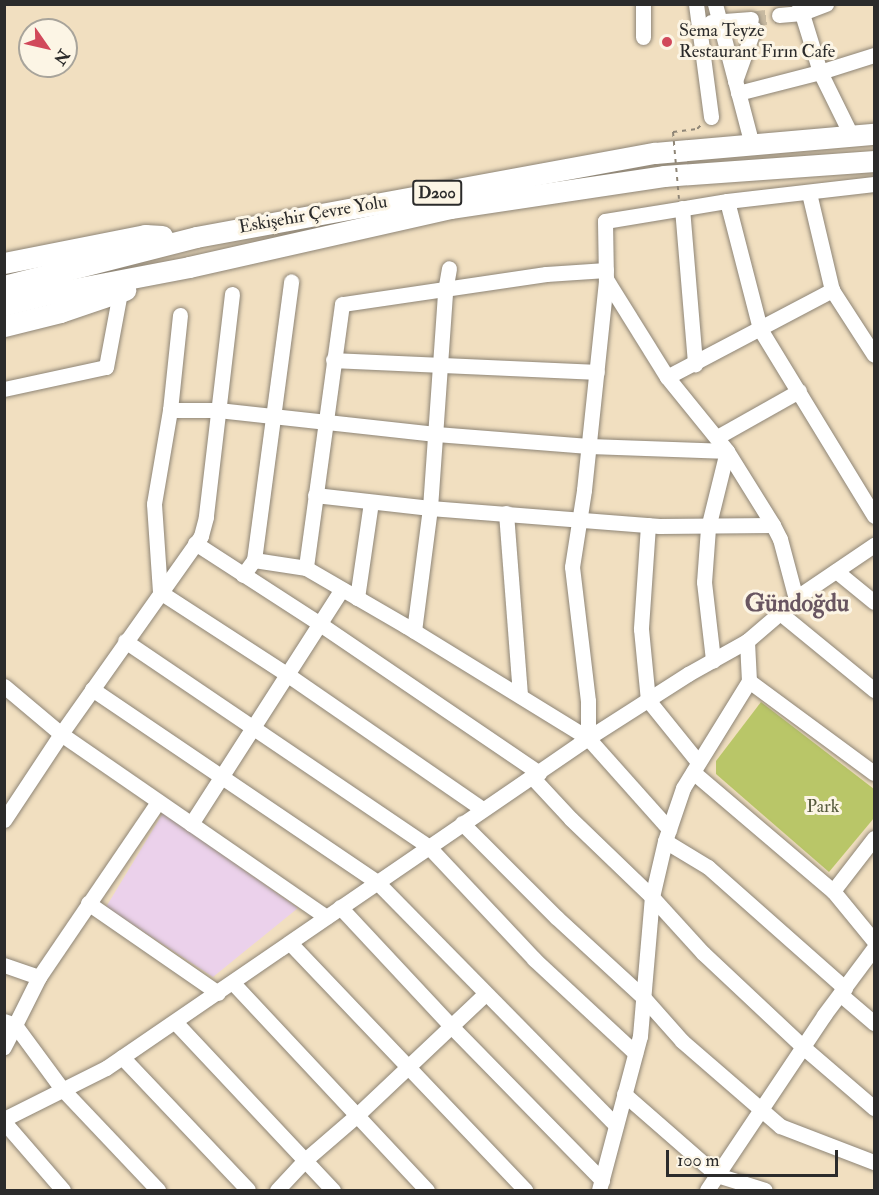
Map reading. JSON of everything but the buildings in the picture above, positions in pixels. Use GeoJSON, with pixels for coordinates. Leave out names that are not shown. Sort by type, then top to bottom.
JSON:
{"type":"FeatureCollection","features":[{"type":"Feature","properties":{"kind":"highway","name":"Eskişehir Çevre Yolu"},"geometry":{"type":"LineString","coordinates":[[4,286],[196,237],[655,153],[874,134]]}},
{"type":"Feature","properties":{"kind":"highway","name":"Eskişehir Çevre Yolu"},"geometry":{"type":"LineString","coordinates":[[4,305],[48,294],[189,267],[450,208],[664,176],[874,162]]}},
{"type":"Feature","properties":{"kind":"highway"},"geometry":{"type":"LineString","coordinates":[[4,263],[145,235],[196,237]]}},
{"type":"Feature","properties":{"kind":"highway"},"geometry":{"type":"LineString","coordinates":[[4,326],[60,312],[189,267]]}},
{"type":"Feature","properties":{"kind":"street"},"geometry":{"type":"LineString","coordinates":[[643,37],[644,4]]}},
{"type":"Feature","properties":{"kind":"street"},"geometry":{"type":"LineString","coordinates":[[696,4],[711,117]]}},
{"type":"Feature","properties":{"kind":"street"},"geometry":{"type":"LineString","coordinates":[[715,4],[752,145]]}},
{"type":"Feature","properties":{"kind":"street"},"geometry":{"type":"LineString","coordinates":[[779,15],[826,4]]}},
{"type":"Feature","properties":{"kind":"street"},"geometry":{"type":"LineString","coordinates":[[801,9],[820,72],[850,135]]}},
{"type":"Feature","properties":{"kind":"street"},"geometry":{"type":"LineString","coordinates":[[699,23],[719,20],[752,23],[736,87]]}},
{"type":"Feature","properties":{"kind":"street"},"geometry":{"type":"LineString","coordinates":[[736,87],[820,72],[874,55]]}},
{"type":"Feature","properties":{"kind":"street"},"geometry":{"type":"LineString","coordinates":[[588,738],[588,701],[572,567],[597,372],[606,274],[605,221],[681,204],[809,193],[874,184]]}},
{"type":"Feature","properties":{"kind":"street"},"geometry":{"type":"LineString","coordinates":[[809,193],[832,290],[874,356]]}},
{"type":"Feature","properties":{"kind":"street"},"geometry":{"type":"LineString","coordinates":[[727,201],[760,329],[874,516]]}},
{"type":"Feature","properties":{"kind":"street"},"geometry":{"type":"LineString","coordinates":[[681,204],[695,364]]}},
{"type":"Feature","properties":{"kind":"street"},"geometry":{"type":"LineString","coordinates":[[414,631],[430,508],[445,291],[449,268]]}},
{"type":"Feature","properties":{"kind":"street"},"geometry":{"type":"LineString","coordinates":[[306,568],[342,304],[445,291],[546,274],[606,274]]}},
{"type":"Feature","properties":{"kind":"street"},"geometry":{"type":"LineString","coordinates":[[606,274],[667,377],[717,437],[773,525],[780,539],[796,599]]}},
{"type":"Feature","properties":{"kind":"street"},"geometry":{"type":"LineString","coordinates":[[243,575],[254,560],[271,417],[291,281]]}},
{"type":"Feature","properties":{"kind":"street"},"geometry":{"type":"LineString","coordinates":[[667,377],[832,290]]}},
{"type":"Feature","properties":{"kind":"street"},"geometry":{"type":"LineString","coordinates":[[4,388],[106,367],[120,292]]}},
{"type":"Feature","properties":{"kind":"street"},"geometry":{"type":"LineString","coordinates":[[4,820],[125,641],[201,536],[206,517],[232,294]]}},
{"type":"Feature","properties":{"kind":"street"},"geometry":{"type":"LineString","coordinates":[[160,592],[154,504],[170,410],[180,315]]}},
{"type":"Feature","properties":{"kind":"street"},"geometry":{"type":"LineString","coordinates":[[333,360],[597,372]]}},
{"type":"Feature","properties":{"kind":"street"},"geometry":{"type":"LineString","coordinates":[[717,437],[799,391]]}},
{"type":"Feature","properties":{"kind":"street"},"geometry":{"type":"LineString","coordinates":[[170,410],[218,410],[327,424],[589,446],[727,451]]}},
{"type":"Feature","properties":{"kind":"street"},"geometry":{"type":"LineString","coordinates":[[713,660],[704,582],[708,528],[727,451]]}},
{"type":"Feature","properties":{"kind":"street"},"geometry":{"type":"LineString","coordinates":[[315,495],[430,508],[648,525],[708,528],[773,525]]}},
{"type":"Feature","properties":{"kind":"street"},"geometry":{"type":"LineString","coordinates":[[357,597],[371,502]]}},
{"type":"Feature","properties":{"kind":"street"},"geometry":{"type":"LineString","coordinates":[[506,513],[520,695]]}},
{"type":"Feature","properties":{"kind":"street"},"geometry":{"type":"LineString","coordinates":[[648,525],[641,629],[648,700],[695,767],[832,891],[874,941]]}},
{"type":"Feature","properties":{"kind":"street"},"geometry":{"type":"LineString","coordinates":[[195,543],[320,624],[536,775],[571,819],[652,897],[703,953],[803,1047],[874,1108]]}},
{"type":"Feature","properties":{"kind":"street"},"geometry":{"type":"LineString","coordinates":[[63,1191],[4,1120],[122,1057],[175,1022],[588,738],[747,641],[796,599],[874,545]]}},
{"type":"Feature","properties":{"kind":"street"},"geometry":{"type":"LineString","coordinates":[[254,560],[306,568],[414,631],[588,738],[667,835],[708,867],[874,1023]]}},
{"type":"Feature","properties":{"kind":"street"},"geometry":{"type":"LineString","coordinates":[[836,571],[874,602]]}},
{"type":"Feature","properties":{"kind":"street"},"geometry":{"type":"LineString","coordinates":[[191,824],[342,589]]}},
{"type":"Feature","properties":{"kind":"street"},"geometry":{"type":"LineString","coordinates":[[160,592],[288,675],[482,809]]}},
{"type":"Feature","properties":{"kind":"street"},"geometry":{"type":"LineString","coordinates":[[780,613],[874,690]]}},
{"type":"Feature","properties":{"kind":"street"},"geometry":{"type":"LineString","coordinates":[[125,641],[255,726],[311,768],[428,846],[534,959],[635,1053]]}},
{"type":"Feature","properties":{"kind":"street"},"geometry":{"type":"LineString","coordinates":[[600,1185],[635,1053],[643,997],[652,897],[667,835],[683,788],[749,681],[747,641]]}},
{"type":"Feature","properties":{"kind":"street"},"geometry":{"type":"LineString","coordinates":[[749,681],[874,773]]}},
{"type":"Feature","properties":{"kind":"street"},"geometry":{"type":"LineString","coordinates":[[4,686],[61,734],[326,917]]}},
{"type":"Feature","properties":{"kind":"street"},"geometry":{"type":"LineString","coordinates":[[92,689],[378,883],[616,1125]]}},
{"type":"Feature","properties":{"kind":"street"},"geometry":{"type":"LineString","coordinates":[[4,1047],[10,1023],[88,903],[158,802]]}},
{"type":"Feature","properties":{"kind":"street"},"geometry":{"type":"LineString","coordinates":[[462,823],[556,917],[643,997],[682,1041],[780,1126],[874,1162]]}},
{"type":"Feature","properties":{"kind":"street"},"geometry":{"type":"LineString","coordinates":[[832,891],[874,838]]}},
{"type":"Feature","properties":{"kind":"street"},"geometry":{"type":"LineString","coordinates":[[88,903],[218,993]]}},
{"type":"Feature","properties":{"kind":"street"},"geometry":{"type":"LineString","coordinates":[[340,907],[600,1185]]}},
{"type":"Feature","properties":{"kind":"street"},"geometry":{"type":"LineString","coordinates":[[290,943],[525,1191]]}},
{"type":"Feature","properties":{"kind":"street"},"geometry":{"type":"LineString","coordinates":[[707,1191],[803,1047],[874,948]]}},
{"type":"Feature","properties":{"kind":"street"},"geometry":{"type":"LineString","coordinates":[[4,964],[39,977]]}},
{"type":"Feature","properties":{"kind":"street"},"geometry":{"type":"LineString","coordinates":[[233,982],[427,1191]]}},
{"type":"Feature","properties":{"kind":"street"},"geometry":{"type":"LineString","coordinates":[[277,1191],[305,1160],[356,1116],[485,994]]}},
{"type":"Feature","properties":{"kind":"street"},"geometry":{"type":"LineString","coordinates":[[175,1022],[333,1191]]}},
{"type":"Feature","properties":{"kind":"street"},"geometry":{"type":"LineString","coordinates":[[10,1023],[62,1089],[158,1191]]}},
{"type":"Feature","properties":{"kind":"street"},"geometry":{"type":"LineString","coordinates":[[122,1057],[248,1191]]}},
{"type":"Feature","properties":{"kind":"street"},"geometry":{"type":"LineString","coordinates":[[624,1095],[717,1175],[765,1191]]}},
{"type":"Feature","properties":{"kind":"path"},"geometry":{"type":"LineString","coordinates":[[681,204],[673,132],[697,129]]}},
{"type":"Feature","properties":{"kind":"shaded area"},"geometry":{"type":"Polygon","coordinates":[[[163,813],[298,908],[213,977],[106,907],[163,813]]]}},
{"type":"Feature","properties":{"kind":"green space","name":"Park"},"geometry":{"type":"Polygon","coordinates":[[[761,702],[874,789],[874,818],[829,872],[716,774],[716,761],[761,702]]]}},
{"type":"Feature","properties":{"kind":"tunnel"},"geometry":{"type":"LineString","coordinates":[[751,19],[779,15]]}},
{"type":"Feature","properties":{"kind":"place","name":"Sema Teyze Restaurant Fırın Cafe"},"geometry":{"type":"Point","coordinates":[667,42]}},
{"type":"Feature","properties":{"kind":"district","name":"Gündoğdu"},"geometry":{"type":"Point","coordinates":[797,604]}}]}
